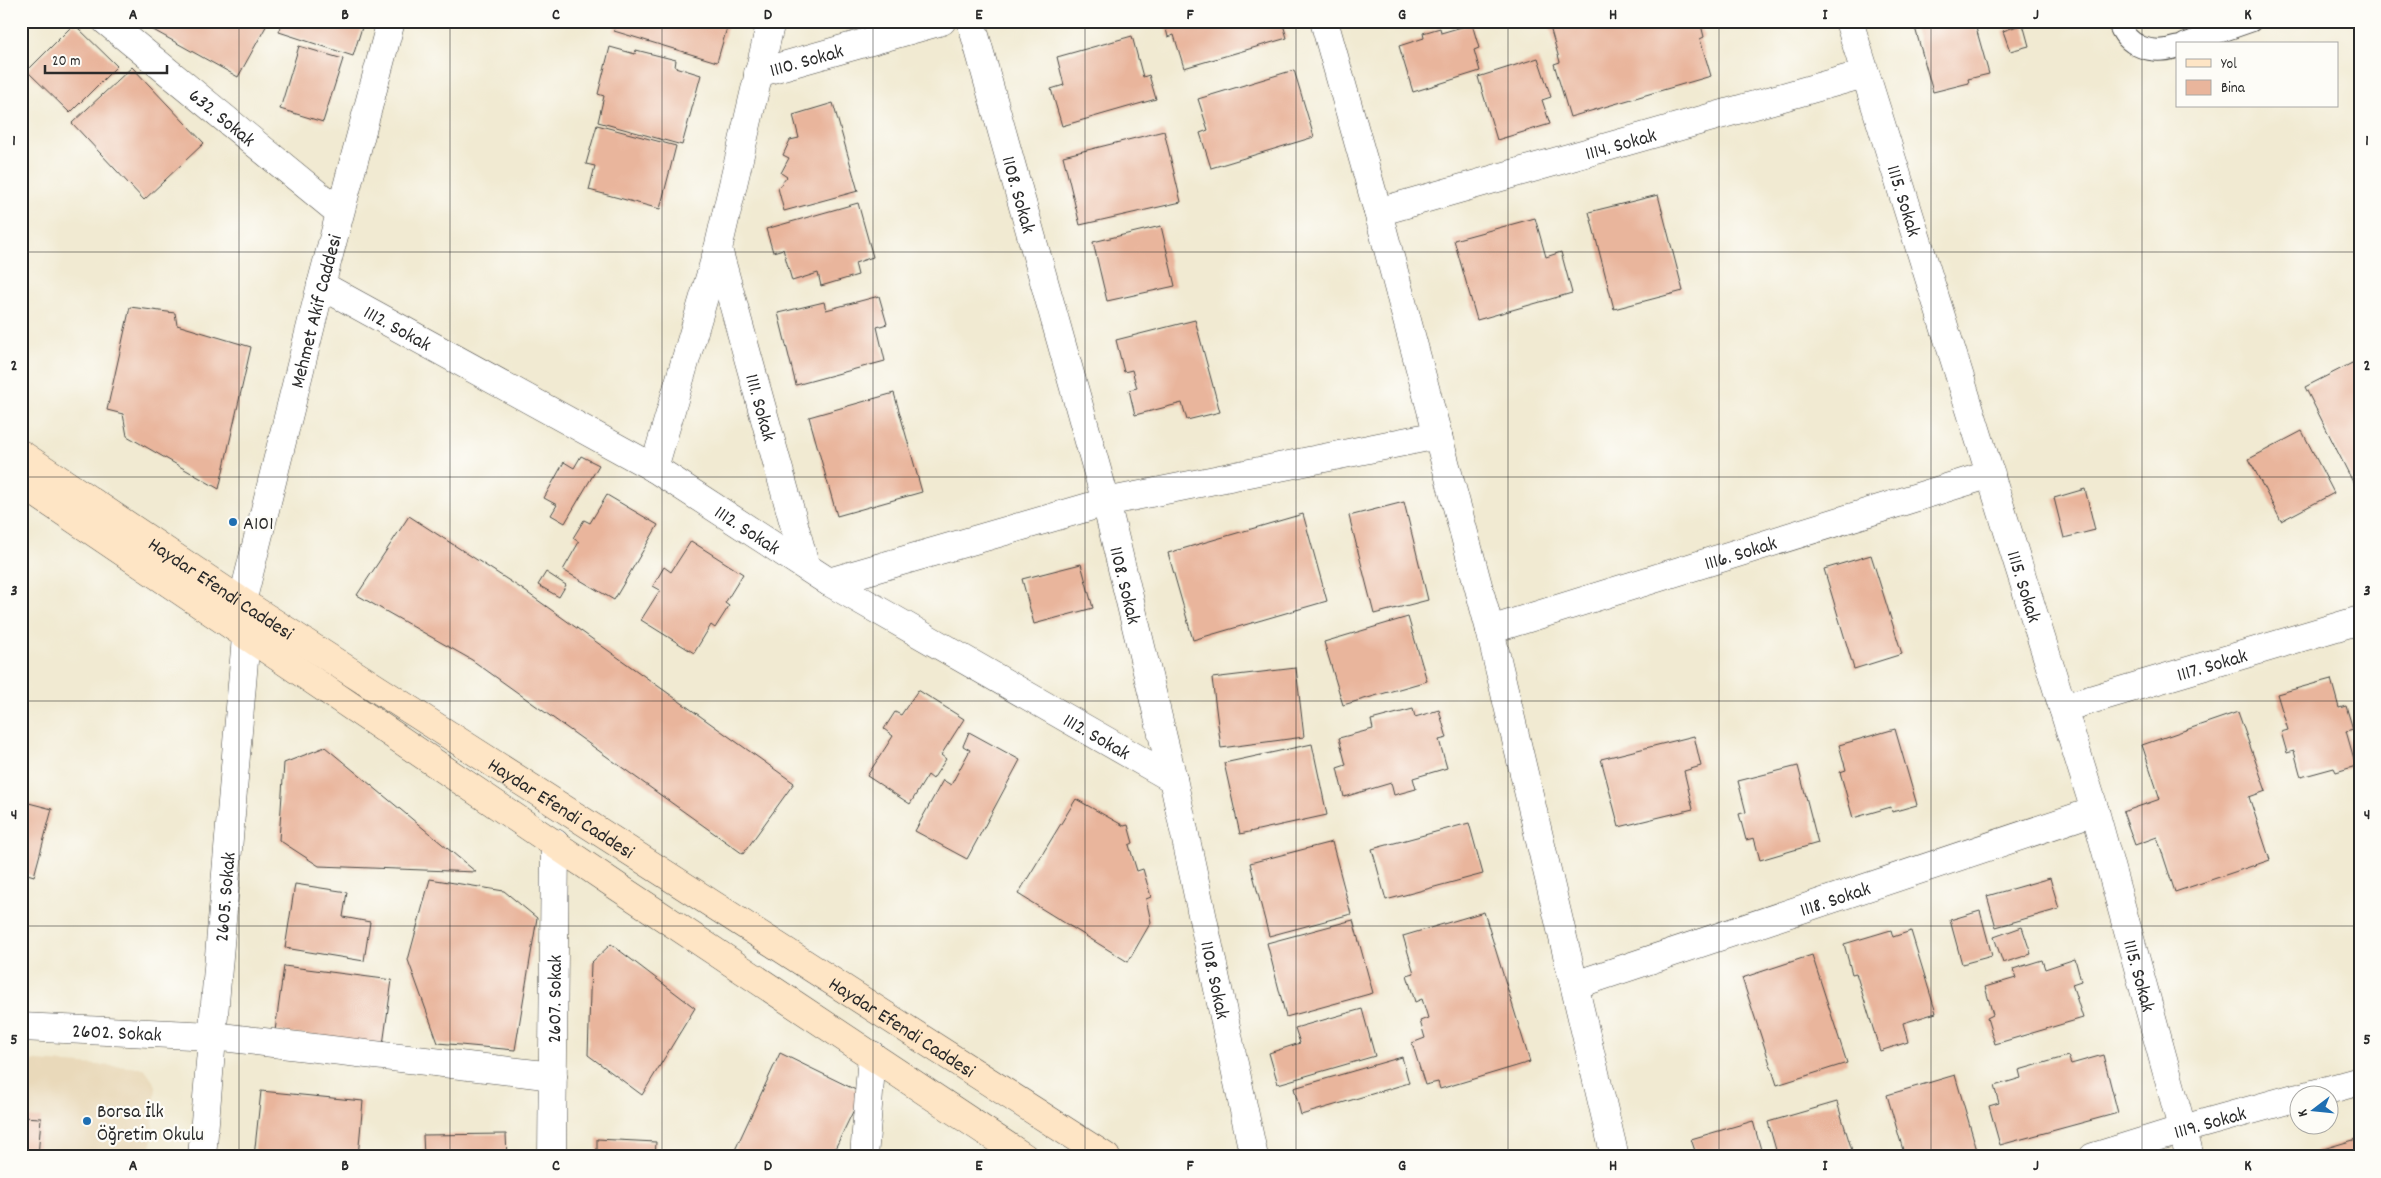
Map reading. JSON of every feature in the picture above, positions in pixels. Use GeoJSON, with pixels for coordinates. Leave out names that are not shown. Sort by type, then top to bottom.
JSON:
{"type":"FeatureCollection","features":[{"type":"Feature","properties":{"kind":"main road","name":"Haydar Efendi Caddesi"},"geometry":{"type":"LineString","coordinates":[[21,454],[242,602],[1106,1157]]}},
{"type":"Feature","properties":{"kind":"main road","name":"Haydar Efendi Caddesi"},"geometry":{"type":"LineString","coordinates":[[21,482],[618,887],[1024,1157]]}},
{"type":"Feature","properties":{"kind":"street","name":"632. Sokak"},"geometry":{"type":"LineString","coordinates":[[106,21],[339,212]]}},
{"type":"Feature","properties":{"kind":"street","name":"Mehmet Akif Caddesi"},"geometry":{"type":"LineString","coordinates":[[242,602],[339,212],[391,21]]}},
{"type":"Feature","properties":{"kind":"street"},"geometry":{"type":"LineString","coordinates":[[654,468],[718,248],[771,21]]}},
{"type":"Feature","properties":{"kind":"street","name":"1110. Sokak"},"geometry":{"type":"LineString","coordinates":[[758,73],[942,21]]}},
{"type":"Feature","properties":{"kind":"street","name":"1108. Sokak"},"geometry":{"type":"LineString","coordinates":[[971,21],[1106,502],[1173,779],[1254,1157]]}},
{"type":"Feature","properties":{"kind":"street"},"geometry":{"type":"LineString","coordinates":[[1324,21],[1378,212],[1490,630],[1615,1157]]}},
{"type":"Feature","properties":{"kind":"street","name":"1115. Sokak"},"geometry":{"type":"LineString","coordinates":[[1848,21],[2095,811],[2190,1157]]}},
{"type":"Feature","properties":{"kind":"street","name":"1114. Sokak"},"geometry":{"type":"LineString","coordinates":[[1378,212],[1864,74]]}},
{"type":"Feature","properties":{"kind":"street","name":"1111. Sokak"},"geometry":{"type":"LineString","coordinates":[[718,248],[804,564]]}},
{"type":"Feature","properties":{"kind":"street","name":"1112. Sokak"},"geometry":{"type":"LineString","coordinates":[[321,285],[654,468],[829,582],[1173,779]]}},
{"type":"Feature","properties":{"kind":"street"},"geometry":{"type":"LineString","coordinates":[[829,582],[1106,502],[1438,436]]}},
{"type":"Feature","properties":{"kind":"street","name":"1116. Sokak"},"geometry":{"type":"LineString","coordinates":[[1490,630],[1991,474]]}},
{"type":"Feature","properties":{"kind":"street","name":"1117. Sokak"},"geometry":{"type":"LineString","coordinates":[[2063,708],[2360,620]]}},
{"type":"Feature","properties":{"kind":"street","name":"2605. Sokak"},"geometry":{"type":"LineString","coordinates":[[202,1157],[246,636]]}},
{"type":"Feature","properties":{"kind":"street","name":"1118. Sokak"},"geometry":{"type":"LineString","coordinates":[[1575,985],[2095,811]]}},
{"type":"Feature","properties":{"kind":"street","name":"2607. Sokak"},"geometry":{"type":"LineString","coordinates":[[552,1157],[555,843]]}},
{"type":"Feature","properties":{"kind":"street","name":"2602. Sokak"},"geometry":{"type":"LineString","coordinates":[[21,1027],[213,1036],[553,1076]]}},
{"type":"Feature","properties":{"kind":"street"},"geometry":{"type":"LineString","coordinates":[[864,1157],[872,1055]]}},
{"type":"Feature","properties":{"kind":"street"},"geometry":{"type":"LineString","coordinates":[[2338,1087],[2360,1081]]}},
{"type":"Feature","properties":{"kind":"street","name":"1119. Sokak"},"geometry":{"type":"LineString","coordinates":[[2094,1157],[2183,1129],[2288,1101]]}},
{"type":"Feature","properties":{"kind":"lane"},"geometry":{"type":"LineString","coordinates":[[2118,21],[2121,30],[2134,43],[2148,51],[2176,46]]}},
{"type":"Feature","properties":{"kind":"lane"},"geometry":{"type":"LineString","coordinates":[[2191,42],[2251,21]]}},
{"type":"Feature","properties":{"kind":"shaded area","name":"Borsa İlk Öğretim Okulu"},"geometry":{"type":"Polygon","coordinates":[[[21,1060],[144,1068],[156,1086],[150,1157],[21,1157],[21,1060]]]}},
{"type":"Feature","properties":{"kind":"building"},"geometry":{"type":"Polygon","coordinates":[[[151,21],[269,21],[238,77],[148,27],[151,21]]]}},
{"type":"Feature","properties":{"kind":"building"},"geometry":{"type":"Polygon","coordinates":[[[283,21],[364,21],[353,56],[279,32],[283,21]]]}},
{"type":"Feature","properties":{"kind":"building"},"geometry":{"type":"Polygon","coordinates":[[[617,21],[729,21],[717,62],[614,31],[617,21]]]}},
{"type":"Feature","properties":{"kind":"building"},"geometry":{"type":"Polygon","coordinates":[[[1164,21],[1282,21],[1287,38],[1184,68],[1174,35],[1168,37],[1164,21]]]}},
{"type":"Feature","properties":{"kind":"building"},"geometry":{"type":"Polygon","coordinates":[[[1571,21],[1700,21],[1704,37],[1700,39],[1711,76],[1570,117],[1554,64],[1560,62],[1550,27],[1571,21]]]}},
{"type":"Feature","properties":{"kind":"building"},"geometry":{"type":"Polygon","coordinates":[[[1907,21],[1974,21],[1989,74],[1968,79],[1969,83],[1933,92],[1914,24],[1908,25],[1907,21]]]}},
{"type":"Feature","properties":{"kind":"building"},"geometry":{"type":"Polygon","coordinates":[[[74,24],[117,66],[70,113],[27,71],[74,24]]]}},
{"type":"Feature","properties":{"kind":"building"},"geometry":{"type":"Polygon","coordinates":[[[1472,24],[1479,48],[1474,50],[1480,71],[1413,92],[1399,46],[1424,38],[1423,33],[1440,28],[1441,33],[1472,24]]]}},
{"type":"Feature","properties":{"kind":"building"},"geometry":{"type":"Polygon","coordinates":[[[2023,24],[2029,46],[2010,51],[2003,31],[2023,24]]]}},
{"type":"Feature","properties":{"kind":"building"},"geometry":{"type":"Polygon","coordinates":[[[1132,36],[1143,77],[1149,75],[1156,99],[1062,126],[1051,89],[1064,85],[1057,57],[1132,36]]]}},
{"type":"Feature","properties":{"kind":"building"},"geometry":{"type":"Polygon","coordinates":[[[299,46],[343,59],[323,122],[280,109],[299,46]]]}},
{"type":"Feature","properties":{"kind":"building"},"geometry":{"type":"Polygon","coordinates":[[[610,47],[635,54],[636,50],[676,60],[675,67],[701,75],[682,145],[598,122],[604,96],[598,94],[610,47]]]}},
{"type":"Feature","properties":{"kind":"building"},"geometry":{"type":"Polygon","coordinates":[[[1538,58],[1551,97],[1542,100],[1550,124],[1497,140],[1478,77],[1538,58]]]}},
{"type":"Feature","properties":{"kind":"building"},"geometry":{"type":"Polygon","coordinates":[[[132,67],[204,143],[144,200],[72,123],[132,67]]]}},
{"type":"Feature","properties":{"kind":"building"},"geometry":{"type":"Polygon","coordinates":[[[1294,70],[1314,137],[1211,168],[1200,133],[1208,130],[1198,99],[1294,70]]]}},
{"type":"Feature","properties":{"kind":"building"},"geometry":{"type":"Polygon","coordinates":[[[833,103],[858,191],[784,211],[778,188],[787,177],[781,173],[789,158],[783,155],[790,140],[799,138],[793,115],[833,103]]]}},
{"type":"Feature","properties":{"kind":"building"},"geometry":{"type":"Polygon","coordinates":[[[597,125],[676,146],[660,209],[589,190],[595,166],[586,164],[597,125]]]}},
{"type":"Feature","properties":{"kind":"building"},"geometry":{"type":"Polygon","coordinates":[[[1164,131],[1181,202],[1080,225],[1063,156],[1164,131]]]}},
{"type":"Feature","properties":{"kind":"building"},"geometry":{"type":"Polygon","coordinates":[[[1658,195],[1683,291],[1614,309],[1589,212],[1658,195]]]}},
{"type":"Feature","properties":{"kind":"building"},"geometry":{"type":"Polygon","coordinates":[[[858,203],[873,257],[855,263],[858,275],[821,286],[818,273],[792,281],[783,249],[773,252],[766,229],[858,203]]]}},
{"type":"Feature","properties":{"kind":"building"},"geometry":{"type":"Polygon","coordinates":[[[1535,218],[1546,257],[1561,252],[1572,293],[1477,320],[1454,240],[1535,218]]]}},
{"type":"Feature","properties":{"kind":"building"},"geometry":{"type":"Polygon","coordinates":[[[1161,226],[1175,286],[1107,301],[1093,242],[1161,226]]]}},
{"type":"Feature","properties":{"kind":"building"},"geometry":{"type":"Polygon","coordinates":[[[879,296],[887,324],[877,327],[885,361],[796,385],[778,313],[824,302],[826,310],[879,296]]]}},
{"type":"Feature","properties":{"kind":"building"},"geometry":{"type":"Polygon","coordinates":[[[130,307],[175,313],[177,325],[251,347],[219,489],[127,436],[123,414],[107,410],[130,307]]]}},
{"type":"Feature","properties":{"kind":"building"},"geometry":{"type":"Polygon","coordinates":[[[1195,320],[1220,412],[1187,420],[1182,403],[1135,415],[1129,390],[1137,388],[1132,370],[1124,372],[1116,340],[1195,320]]]}},
{"type":"Feature","properties":{"kind":"building"},"geometry":{"type":"Polygon","coordinates":[[[2360,359],[2360,488],[2357,490],[2305,387],[2360,359]]]}},
{"type":"Feature","properties":{"kind":"building"},"geometry":{"type":"Polygon","coordinates":[[[894,393],[922,492],[837,516],[809,417],[894,393]]]}},
{"type":"Feature","properties":{"kind":"building"},"geometry":{"type":"Polygon","coordinates":[[[2302,431],[2334,493],[2281,521],[2249,459],[2302,431]]]}},
{"type":"Feature","properties":{"kind":"building"},"geometry":{"type":"Polygon","coordinates":[[[581,456],[599,465],[565,523],[551,515],[557,505],[544,498],[564,462],[574,468],[581,456]]]}},
{"type":"Feature","properties":{"kind":"building"},"geometry":{"type":"Polygon","coordinates":[[[2085,489],[2095,530],[2064,538],[2054,498],[2085,489]]]}},
{"type":"Feature","properties":{"kind":"building"},"geometry":{"type":"Polygon","coordinates":[[[607,495],[658,525],[614,600],[563,570],[579,542],[573,538],[584,520],[590,523],[607,495]]]}},
{"type":"Feature","properties":{"kind":"building"},"geometry":{"type":"Polygon","coordinates":[[[1404,502],[1428,600],[1374,614],[1349,516],[1404,502]]]}},
{"type":"Feature","properties":{"kind":"building"},"geometry":{"type":"Polygon","coordinates":[[[1303,514],[1327,601],[1193,640],[1168,553],[1303,514]]]}},
{"type":"Feature","properties":{"kind":"building"},"geometry":{"type":"Polygon","coordinates":[[[409,516],[522,589],[794,783],[743,854],[472,660],[357,595],[409,516]]]}},
{"type":"Feature","properties":{"kind":"building"},"geometry":{"type":"Polygon","coordinates":[[[691,541],[743,574],[725,603],[729,606],[715,628],[711,625],[694,653],[641,620],[660,590],[653,586],[664,567],[671,572],[691,541]]]}},
{"type":"Feature","properties":{"kind":"building"},"geometry":{"type":"Polygon","coordinates":[[[1871,555],[1902,654],[1854,669],[1824,569],[1871,555]]]}},
{"type":"Feature","properties":{"kind":"building"},"geometry":{"type":"Polygon","coordinates":[[[1081,564],[1093,608],[1034,624],[1022,579],[1081,564]]]}},
{"type":"Feature","properties":{"kind":"building"},"geometry":{"type":"Polygon","coordinates":[[[546,572],[566,585],[559,597],[538,585],[546,572]]]}},
{"type":"Feature","properties":{"kind":"building"},"geometry":{"type":"Polygon","coordinates":[[[1408,617],[1427,681],[1343,705],[1324,642],[1408,617]]]}},
{"type":"Feature","properties":{"kind":"building"},"geometry":{"type":"Polygon","coordinates":[[[1296,668],[1304,737],[1221,748],[1212,678],[1296,668]]]}},
{"type":"Feature","properties":{"kind":"building"},"geometry":{"type":"Polygon","coordinates":[[[2331,679],[2339,708],[2346,706],[2353,729],[2346,731],[2356,766],[2336,772],[2334,768],[2301,777],[2294,751],[2287,753],[2281,732],[2288,730],[2277,694],[2331,679]]]}},
{"type":"Feature","properties":{"kind":"building"},"geometry":{"type":"Polygon","coordinates":[[[918,690],[964,719],[941,755],[946,759],[933,779],[928,775],[910,804],[867,776],[893,736],[884,729],[895,712],[901,715],[918,690]]]}},
{"type":"Feature","properties":{"kind":"building"},"geometry":{"type":"Polygon","coordinates":[[[1413,709],[1415,717],[1439,710],[1447,738],[1439,740],[1447,768],[1413,778],[1416,789],[1394,795],[1391,783],[1344,797],[1337,768],[1346,765],[1339,738],[1373,729],[1371,720],[1413,709]]]}},
{"type":"Feature","properties":{"kind":"building"},"geometry":{"type":"Polygon","coordinates":[[[2238,712],[2266,791],[2249,797],[2270,860],[2175,892],[2157,837],[2135,845],[2123,812],[2160,799],[2142,745],[2238,712]]]}},
{"type":"Feature","properties":{"kind":"building"},"geometry":{"type":"Polygon","coordinates":[[[1895,729],[1917,805],[1892,812],[1891,807],[1853,818],[1840,772],[1846,770],[1839,745],[1895,729]]]}},
{"type":"Feature","properties":{"kind":"building"},"geometry":{"type":"Polygon","coordinates":[[[969,732],[1020,760],[967,859],[915,831],[943,780],[951,785],[970,750],[963,746],[969,732]]]}},
{"type":"Feature","properties":{"kind":"building"},"geometry":{"type":"Polygon","coordinates":[[[1694,736],[1701,766],[1684,771],[1693,809],[1619,827],[1601,759],[1694,736]]]}},
{"type":"Feature","properties":{"kind":"building"},"geometry":{"type":"Polygon","coordinates":[[[1312,744],[1327,815],[1240,834],[1224,763],[1312,744]]]}},
{"type":"Feature","properties":{"kind":"building"},"geometry":{"type":"Polygon","coordinates":[[[325,747],[476,872],[319,866],[279,840],[284,763],[325,747]]]}},
{"type":"Feature","properties":{"kind":"building"},"geometry":{"type":"Polygon","coordinates":[[[1798,766],[1818,843],[1760,860],[1754,838],[1746,840],[1739,814],[1746,812],[1738,781],[1798,766]]]}},
{"type":"Feature","properties":{"kind":"building"},"geometry":{"type":"Polygon","coordinates":[[[1076,799],[1124,826],[1128,825],[1133,843],[1129,845],[1137,871],[1143,869],[1151,897],[1146,899],[1151,922],[1128,962],[1018,894],[1076,799]]]}},
{"type":"Feature","properties":{"kind":"building"},"geometry":{"type":"Polygon","coordinates":[[[21,801],[52,809],[34,876],[21,872],[21,801]]]}},
{"type":"Feature","properties":{"kind":"building"},"geometry":{"type":"Polygon","coordinates":[[[1469,823],[1483,874],[1386,900],[1372,849],[1469,823]]]}},
{"type":"Feature","properties":{"kind":"building"},"geometry":{"type":"Polygon","coordinates":[[[1332,842],[1351,914],[1269,936],[1250,863],[1332,842]]]}},
{"type":"Feature","properties":{"kind":"building"},"geometry":{"type":"Polygon","coordinates":[[[2050,878],[2059,909],[1996,927],[1987,896],[2050,878]]]}},
{"type":"Feature","properties":{"kind":"building"},"geometry":{"type":"Polygon","coordinates":[[[430,879],[504,891],[537,918],[515,1050],[438,1043],[408,960],[430,879]]]}},
{"type":"Feature","properties":{"kind":"building"},"geometry":{"type":"Polygon","coordinates":[[[295,884],[347,892],[343,917],[370,922],[364,961],[285,948],[295,884]]]}},
{"type":"Feature","properties":{"kind":"building"},"geometry":{"type":"Polygon","coordinates":[[[1980,911],[1992,956],[1962,964],[1950,920],[1980,911]]]}},
{"type":"Feature","properties":{"kind":"building"},"geometry":{"type":"Polygon","coordinates":[[[1484,912],[1530,1062],[1440,1089],[1438,1082],[1425,1085],[1412,1043],[1425,1038],[1420,1021],[1428,1018],[1422,999],[1415,1002],[1407,975],[1414,973],[1403,936],[1484,912]]]}},
{"type":"Feature","properties":{"kind":"building"},"geometry":{"type":"Polygon","coordinates":[[[1353,920],[1373,993],[1286,1017],[1267,943],[1353,920]]]}},
{"type":"Feature","properties":{"kind":"building"},"geometry":{"type":"Polygon","coordinates":[[[2022,927],[2031,954],[2003,963],[1994,937],[2022,927]]]}},
{"type":"Feature","properties":{"kind":"building"},"geometry":{"type":"Polygon","coordinates":[[[1891,930],[1893,937],[1911,931],[1936,1013],[1903,1023],[1908,1042],[1880,1051],[1856,973],[1852,974],[1844,944],[1891,930]]]}},
{"type":"Feature","properties":{"kind":"building"},"geometry":{"type":"Polygon","coordinates":[[[611,944],[695,1008],[642,1095],[588,1055],[591,963],[611,944]]]}},
{"type":"Feature","properties":{"kind":"building"},"geometry":{"type":"Polygon","coordinates":[[[1812,955],[1847,1063],[1777,1085],[1742,978],[1812,955]]]}},
{"type":"Feature","properties":{"kind":"building"},"geometry":{"type":"Polygon","coordinates":[[[2075,959],[2081,981],[2072,984],[2083,1018],[1995,1044],[1987,1018],[1993,1015],[1985,987],[2016,978],[2013,969],[2042,960],[2045,969],[2075,959]]]}},
{"type":"Feature","properties":{"kind":"building"},"geometry":{"type":"Polygon","coordinates":[[[284,966],[392,980],[383,1045],[275,1031],[284,966]]]}},
{"type":"Feature","properties":{"kind":"building"},"geometry":{"type":"Polygon","coordinates":[[[1362,1009],[1375,1056],[1278,1084],[1269,1053],[1300,1043],[1295,1028],[1362,1009]]]}},
{"type":"Feature","properties":{"kind":"building"},"geometry":{"type":"Polygon","coordinates":[[[780,1053],[862,1093],[831,1157],[749,1157],[735,1150],[780,1053]]]}},
{"type":"Feature","properties":{"kind":"building"},"geometry":{"type":"Polygon","coordinates":[[[2103,1055],[2118,1113],[2000,1145],[1989,1106],[1999,1103],[1994,1086],[2021,1078],[2019,1070],[2068,1056],[2071,1064],[2103,1055]]]}},
{"type":"Feature","properties":{"kind":"building"},"geometry":{"type":"Polygon","coordinates":[[[1402,1057],[1409,1083],[1301,1115],[1294,1088],[1402,1057]]]}},
{"type":"Feature","properties":{"kind":"building"},"geometry":{"type":"Polygon","coordinates":[[[1955,1075],[1979,1157],[1905,1157],[1887,1095],[1955,1075]]]}},
{"type":"Feature","properties":{"kind":"building"},"geometry":{"type":"Polygon","coordinates":[[[261,1091],[363,1101],[358,1157],[254,1157],[261,1091]]]}},
{"type":"Feature","properties":{"kind":"building"},"geometry":{"type":"Polygon","coordinates":[[[1837,1102],[1854,1157],[1778,1157],[1768,1122],[1837,1102]]]}},
{"type":"Feature","properties":{"kind":"building"},"geometry":{"type":"Polygon","coordinates":[[[21,1117],[41,1118],[38,1157],[21,1157],[21,1117]]]}},
{"type":"Feature","properties":{"kind":"building"},"geometry":{"type":"Polygon","coordinates":[[[1753,1121],[1763,1157],[1697,1157],[1691,1139],[1753,1121]]]}},
{"type":"Feature","properties":{"kind":"building"},"geometry":{"type":"Polygon","coordinates":[[[506,1134],[507,1157],[424,1157],[423,1135],[506,1134]]]}},
{"type":"Feature","properties":{"kind":"building"},"geometry":{"type":"Polygon","coordinates":[[[2360,1138],[2360,1157],[2300,1156],[2360,1138]]]}},
{"type":"Feature","properties":{"kind":"building"},"geometry":{"type":"Polygon","coordinates":[[[597,1139],[656,1142],[655,1157],[597,1157],[597,1139]]]}},
{"type":"Feature","properties":{"kind":"place","name":"A101"},"geometry":{"type":"Point","coordinates":[233,522]}},
{"type":"Feature","properties":{"kind":"place","name":"Borsa İlk Öğretim Okulu"},"geometry":{"type":"Point","coordinates":[87,1121]}}]}
